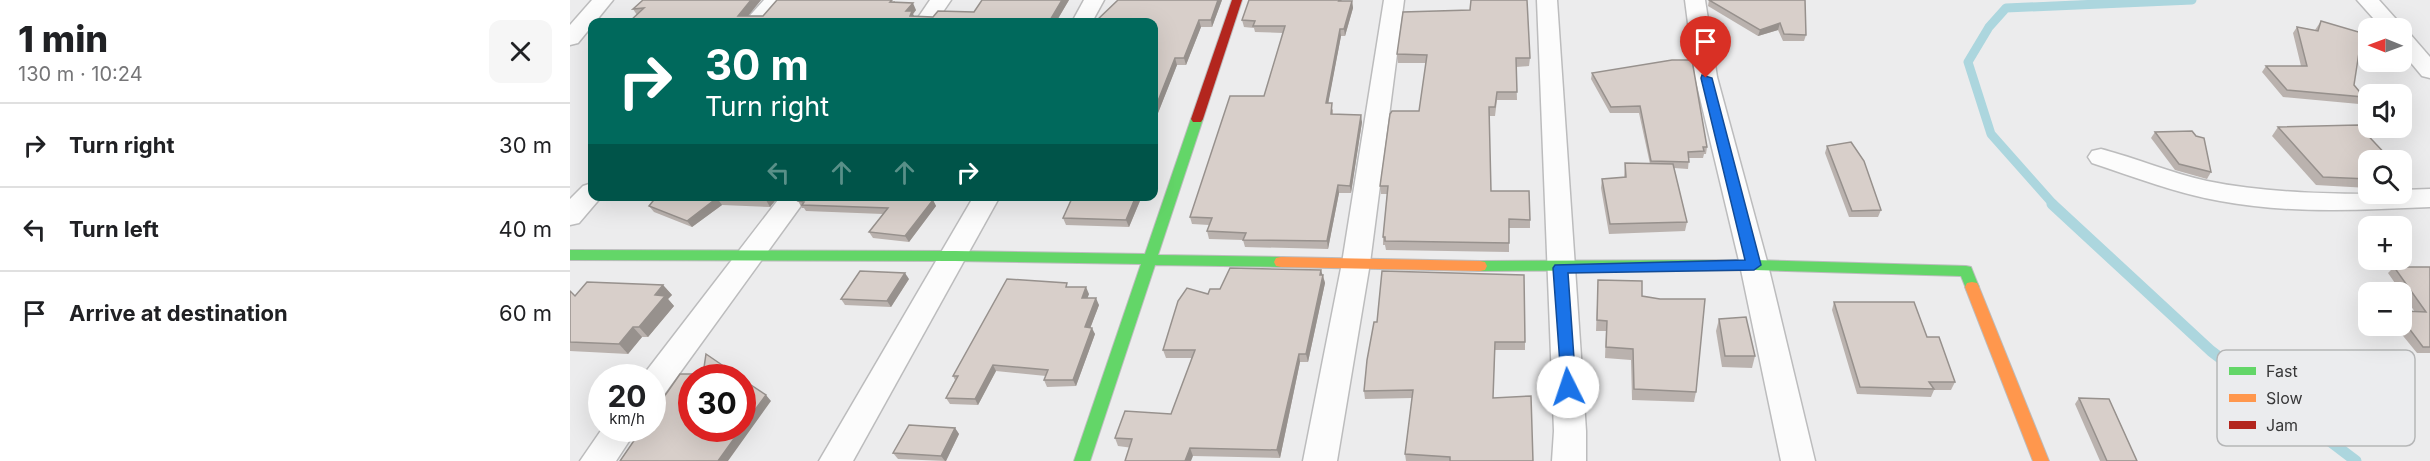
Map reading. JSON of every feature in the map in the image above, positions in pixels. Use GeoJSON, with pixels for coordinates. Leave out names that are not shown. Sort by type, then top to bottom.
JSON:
{"type":"FeatureCollection","features":[{"type":"Feature","properties":{"kind":"street"},"geometry":{"type":"LineString","coordinates":[[570,38],[603,0]]}},
{"type":"Feature","properties":{"kind":"street"},"geometry":{"type":"LineString","coordinates":[[758,18],[776,0]]}},
{"type":"Feature","properties":{"kind":"street"},"geometry":{"type":"LineString","coordinates":[[927,18],[941,0]]}},
{"type":"Feature","properties":{"kind":"street"},"geometry":{"type":"LineString","coordinates":[[1084,18],[1094,0]]}},
{"type":"Feature","properties":{"kind":"street"},"geometry":{"type":"LineString","coordinates":[[1082,461],[1237,0]]}},
{"type":"Feature","properties":{"kind":"street"},"geometry":{"type":"LineString","coordinates":[[1320,461],[1356,263],[1394,0]]}},
{"type":"Feature","properties":{"kind":"street"},"geometry":{"type":"LineString","coordinates":[[1547,0],[1570,431],[1569,461]]}},
{"type":"Feature","properties":{"kind":"street"},"geometry":{"type":"LineString","coordinates":[[1695,0],[1706,78],[1754,265],[1798,461]]}},
{"type":"Feature","properties":{"kind":"street"},"geometry":{"type":"LineString","coordinates":[[2367,0],[2384,18]]}},
{"type":"Feature","properties":{"kind":"street"},"geometry":{"type":"LineString","coordinates":[[2412,50],[2430,71]]}},
{"type":"Feature","properties":{"kind":"street"},"geometry":{"type":"LineString","coordinates":[[2102,157],[2222,193],[2272,199],[2430,198]]}},
{"type":"Feature","properties":{"kind":"street"},"geometry":{"type":"LineString","coordinates":[[570,216],[588,196]]}},
{"type":"Feature","properties":{"kind":"street"},"geometry":{"type":"LineString","coordinates":[[666,368],[791,201]]}},
{"type":"Feature","properties":{"kind":"street"},"geometry":{"type":"LineString","coordinates":[[836,461],[984,201]]}},
{"type":"Feature","properties":{"kind":"street"},"geometry":{"type":"LineString","coordinates":[[570,255],[955,256],[1560,268],[1754,265],[1966,271],[2042,461]]}},
{"type":"Feature","properties":{"kind":"street"},"geometry":{"type":"LineString","coordinates":[[597,461],[611,442]]}},
{"type":"Feature","properties":{"kind":"building"},"geometry":{"type":"Polygon","coordinates":[[[643,0],[751,0],[738,16],[763,16],[777,0],[892,0],[890,2],[913,3],[906,11],[912,11],[910,16],[933,17],[938,11],[974,12],[982,0],[1062,0],[1051,18],[633,18],[644,8],[633,9],[643,0]]]}},
{"type":"Feature","properties":{"kind":"building"},"geometry":{"type":"Polygon","coordinates":[[[1118,0],[1218,0],[1211,20],[1199,20],[1184,58],[1175,58],[1158,101],[1158,18],[1099,18],[1118,0]]]}},
{"type":"Feature","properties":{"kind":"building"},"geometry":{"type":"Polygon","coordinates":[[[1249,0],[1352,1],[1344,29],[1340,29],[1326,103],[1332,103],[1331,114],[1361,115],[1350,186],[1338,185],[1327,241],[1243,240],[1246,233],[1207,231],[1212,218],[1190,217],[1230,96],[1264,96],[1285,26],[1253,26],[1255,21],[1242,20],[1249,0]]]}},
{"type":"Feature","properties":{"kind":"building"},"geometry":{"type":"Polygon","coordinates":[[[1471,0],[1527,0],[1530,58],[1516,58],[1517,92],[1497,92],[1495,107],[1489,107],[1491,191],[1529,191],[1530,220],[1509,219],[1509,243],[1385,241],[1383,237],[1388,186],[1380,186],[1390,114],[1392,111],[1419,111],[1427,55],[1397,54],[1403,12],[1470,10],[1471,0]]]}},
{"type":"Feature","properties":{"kind":"building"},"geometry":{"type":"Polygon","coordinates":[[[1709,0],[1805,0],[1806,35],[1784,34],[1780,23],[1760,30],[1709,0]]]}},
{"type":"Feature","properties":{"kind":"building"},"geometry":{"type":"Polygon","coordinates":[[[2321,21],[2358,32],[2358,59],[2354,85],[2358,90],[2358,96],[2287,90],[2266,66],[2307,66],[2297,27],[2318,31],[2321,21]]]}},
{"type":"Feature","properties":{"kind":"building"},"geometry":{"type":"Polygon","coordinates":[[[1672,60],[1692,60],[1707,147],[1703,147],[1704,151],[1688,152],[1689,162],[1651,161],[1640,106],[1611,107],[1592,73],[1672,60]]]}},
{"type":"Feature","properties":{"kind":"building"},"geometry":{"type":"Polygon","coordinates":[[[2358,125],[2358,138],[2370,138],[2382,150],[2358,150],[2358,179],[2323,177],[2278,127],[2358,125]]]}},
{"type":"Feature","properties":{"kind":"building"},"geometry":{"type":"Polygon","coordinates":[[[2192,131],[2196,136],[2204,138],[2211,172],[2179,164],[2155,132],[2192,131]]]}},
{"type":"Feature","properties":{"kind":"building"},"geometry":{"type":"Polygon","coordinates":[[[1851,142],[1864,161],[1881,210],[1852,211],[1827,146],[1851,142]]]}},
{"type":"Feature","properties":{"kind":"building"},"geometry":{"type":"Polygon","coordinates":[[[1625,163],[1673,164],[1687,222],[1610,224],[1602,179],[1626,177],[1625,163]]]}},
{"type":"Feature","properties":{"kind":"building"},"geometry":{"type":"Polygon","coordinates":[[[653,201],[713,201],[687,221],[649,206],[653,201]]]}},
{"type":"Feature","properties":{"kind":"building"},"geometry":{"type":"Polygon","coordinates":[[[798,201],[932,201],[905,236],[869,232],[888,208],[802,205],[804,202],[798,201]]]}},
{"type":"Feature","properties":{"kind":"building"},"geometry":{"type":"Polygon","coordinates":[[[1071,201],[1134,201],[1126,220],[1063,218],[1071,201]]]}},
{"type":"Feature","properties":{"kind":"building"},"geometry":{"type":"Polygon","coordinates":[[[2430,267],[2430,347],[2423,347],[2412,332],[2412,311],[2426,312],[2412,292],[2412,282],[2405,282],[2396,270],[2430,267]]]}},
{"type":"Feature","properties":{"kind":"building"},"geometry":{"type":"Polygon","coordinates":[[[1230,268],[1321,270],[1320,275],[1323,275],[1306,354],[1299,354],[1277,450],[1190,448],[1185,461],[1125,461],[1132,439],[1115,438],[1125,411],[1171,414],[1195,350],[1163,350],[1178,301],[1187,288],[1208,294],[1210,289],[1220,289],[1230,268]]]}},
{"type":"Feature","properties":{"kind":"building"},"geometry":{"type":"Polygon","coordinates":[[[860,271],[905,273],[887,301],[841,299],[860,271]]]}},
{"type":"Feature","properties":{"kind":"building"},"geometry":{"type":"Polygon","coordinates":[[[1382,271],[1524,275],[1525,342],[1495,342],[1493,398],[1531,396],[1533,461],[1450,461],[1450,457],[1405,454],[1413,390],[1364,391],[1374,322],[1377,322],[1382,271]]]}},
{"type":"Feature","properties":{"kind":"building"},"geometry":{"type":"Polygon","coordinates":[[[1007,279],[1067,283],[1066,287],[1086,287],[1082,298],[1096,298],[1085,327],[1092,328],[1073,380],[1044,380],[1048,370],[993,365],[975,399],[946,398],[958,376],[953,376],[1007,279]]]}},
{"type":"Feature","properties":{"kind":"building"},"geometry":{"type":"Polygon","coordinates":[[[1598,280],[1642,281],[1642,296],[1660,299],[1705,299],[1696,392],[1634,389],[1633,349],[1606,347],[1607,321],[1597,320],[1598,280]]]}},
{"type":"Feature","properties":{"kind":"building"},"geometry":{"type":"Polygon","coordinates":[[[587,282],[663,285],[655,295],[665,296],[639,327],[633,327],[619,344],[570,342],[570,291],[575,296],[587,282]]]}},
{"type":"Feature","properties":{"kind":"building"},"geometry":{"type":"Polygon","coordinates":[[[1834,302],[1914,302],[1927,337],[1939,337],[1955,382],[1929,382],[1934,389],[1860,387],[1834,302]]]}},
{"type":"Feature","properties":{"kind":"building"},"geometry":{"type":"Polygon","coordinates":[[[1746,317],[1755,356],[1725,356],[1719,319],[1746,317]]]}},
{"type":"Feature","properties":{"kind":"building"},"geometry":{"type":"Polygon","coordinates":[[[706,354],[721,364],[704,364],[706,354]]]}},
{"type":"Feature","properties":{"kind":"building"},"geometry":{"type":"Polygon","coordinates":[[[678,377],[678,442],[732,442],[718,461],[620,461],[633,442],[666,442],[666,394],[678,377]]]}},
{"type":"Feature","properties":{"kind":"building"},"geometry":{"type":"Polygon","coordinates":[[[756,388],[766,395],[756,408],[756,388]]]}},
{"type":"Feature","properties":{"kind":"building"},"geometry":{"type":"Polygon","coordinates":[[[2079,398],[2109,399],[2137,461],[2107,461],[2079,398]]]}},
{"type":"Feature","properties":{"kind":"building"},"geometry":{"type":"Polygon","coordinates":[[[909,425],[955,428],[941,456],[893,453],[909,425]]]}},
{"type":"Feature","properties":{"kind":"waterway"},"geometry":{"type":"LineString","coordinates":[[2054,205],[1991,134],[1968,62],[1989,27],[2006,8],[2192,0]]}},
{"type":"Feature","properties":{"kind":"waterway"},"geometry":{"type":"LineString","coordinates":[[2052,204],[2217,356]]}},
{"type":"Feature","properties":{"kind":"waterway"},"geometry":{"type":"LineString","coordinates":[[2336,446],[2356,461]]}},
{"type":"Feature","properties":{"kind":"traffic: fast"},"geometry":{"type":"LineString","coordinates":[[1082,461],[1197,119]]}},
{"type":"Feature","properties":{"kind":"traffic: fast"},"geometry":{"type":"LineString","coordinates":[[570,255],[955,256],[1281,262]]}},
{"type":"Feature","properties":{"kind":"traffic: fast"},"geometry":{"type":"LineString","coordinates":[[1480,266],[1754,265],[1966,271],[1972,287]]}},
{"type":"Feature","properties":{"kind":"traffic: slow"},"geometry":{"type":"LineString","coordinates":[[1281,262],[1480,266]]}},
{"type":"Feature","properties":{"kind":"traffic: slow"},"geometry":{"type":"LineString","coordinates":[[1972,287],[2041,461]]}},
{"type":"Feature","properties":{"kind":"traffic: jam"},"geometry":{"type":"LineString","coordinates":[[1197,119],[1237,0]]}},
{"type":"Feature","properties":{"kind":"route"},"geometry":{"type":"LineString","coordinates":[[1568,387],[1560,268],[1754,265],[1706,78]]}}]}
